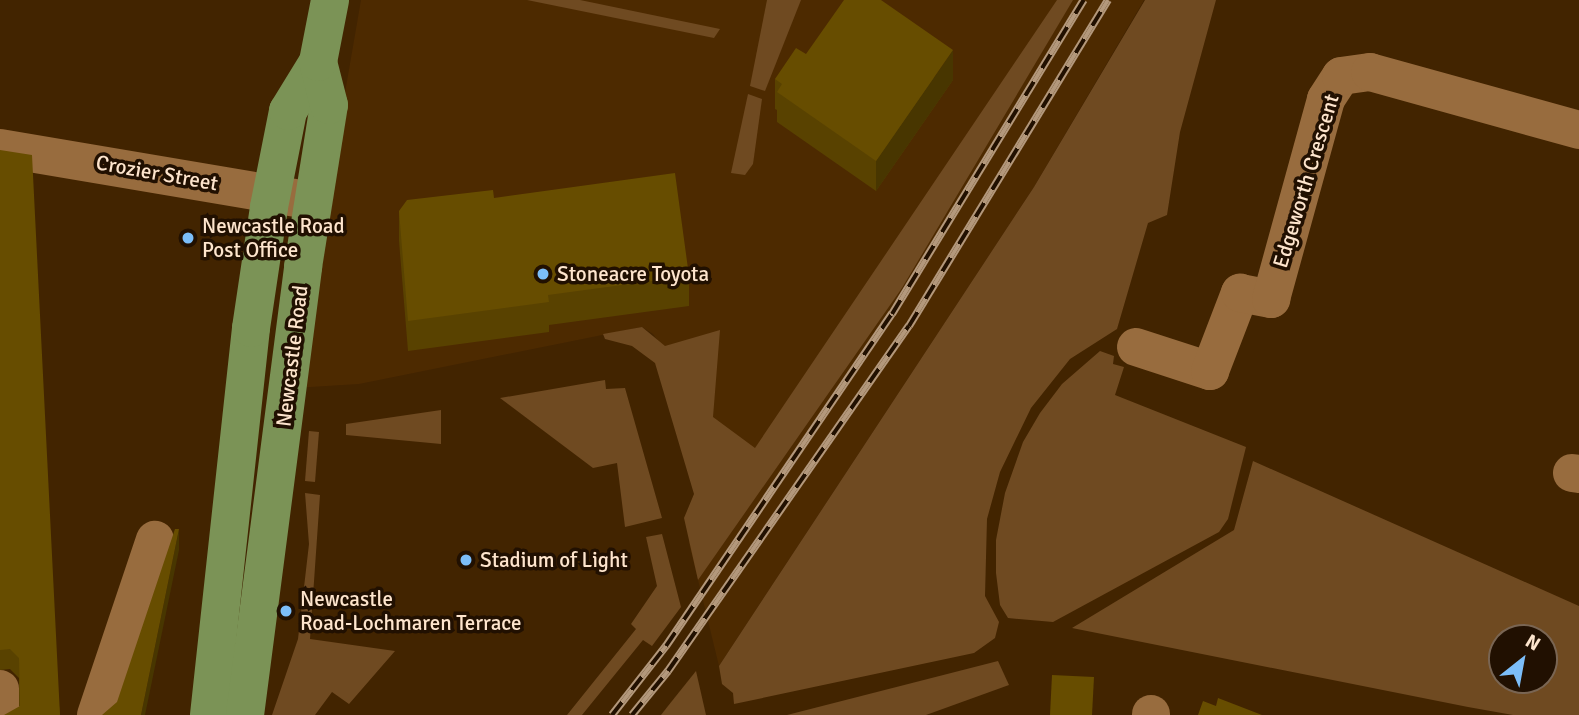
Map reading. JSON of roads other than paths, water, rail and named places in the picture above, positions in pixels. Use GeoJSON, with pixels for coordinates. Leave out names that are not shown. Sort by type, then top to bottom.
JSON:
{"type":"FeatureCollection","features":[{"type":"Feature","properties":{"kind":"highway","name":"Newcastle Road"},"geometry":{"type":"LineString","coordinates":[[245,715],[313,201],[330,105],[318,62],[330,0]]}},
{"type":"Feature","properties":{"kind":"highway"},"geometry":{"type":"LineString","coordinates":[[209,715],[251,328],[271,194],[288,111],[318,62]]}},
{"type":"Feature","properties":{"kind":"street","name":"Edgeworth Crescent"},"geometry":{"type":"LineString","coordinates":[[1136,347],[1210,371],[1240,293],[1271,299],[1326,99],[1341,76],[1370,72],[1579,130]]}},
{"type":"Feature","properties":{"kind":"street","name":"Crozier Street"},"geometry":{"type":"LineString","coordinates":[[0,148],[313,201]]}},
{"type":"Feature","properties":{"kind":"street"},"geometry":{"type":"LineString","coordinates":[[96,715],[155,540]]}},
{"type":"Feature","properties":{"kind":"street"},"geometry":{"type":"LineString","coordinates":[[0,689],[2,715]]}},
{"type":"Feature","properties":{"kind":"railway"},"geometry":{"type":"LineString","coordinates":[[612,715],[666,646],[892,314],[1084,0]]}},
{"type":"Feature","properties":{"kind":"railway"},"geometry":{"type":"LineString","coordinates":[[632,715],[668,671],[909,326],[1108,0]]}},
{"type":"Feature","properties":{"kind":"place","name":"Newcastle Road Post Office"},"geometry":{"type":"Point","coordinates":[188,238]}},
{"type":"Feature","properties":{"kind":"place","name":"Stoneacre Toyota"},"geometry":{"type":"Point","coordinates":[543,274]}},
{"type":"Feature","properties":{"kind":"place","name":"Stadium of Light"},"geometry":{"type":"Point","coordinates":[466,560]}},
{"type":"Feature","properties":{"kind":"place","name":"Newcastle Road-Lochmaren Terrace"},"geometry":{"type":"Point","coordinates":[286,611]}}]}
